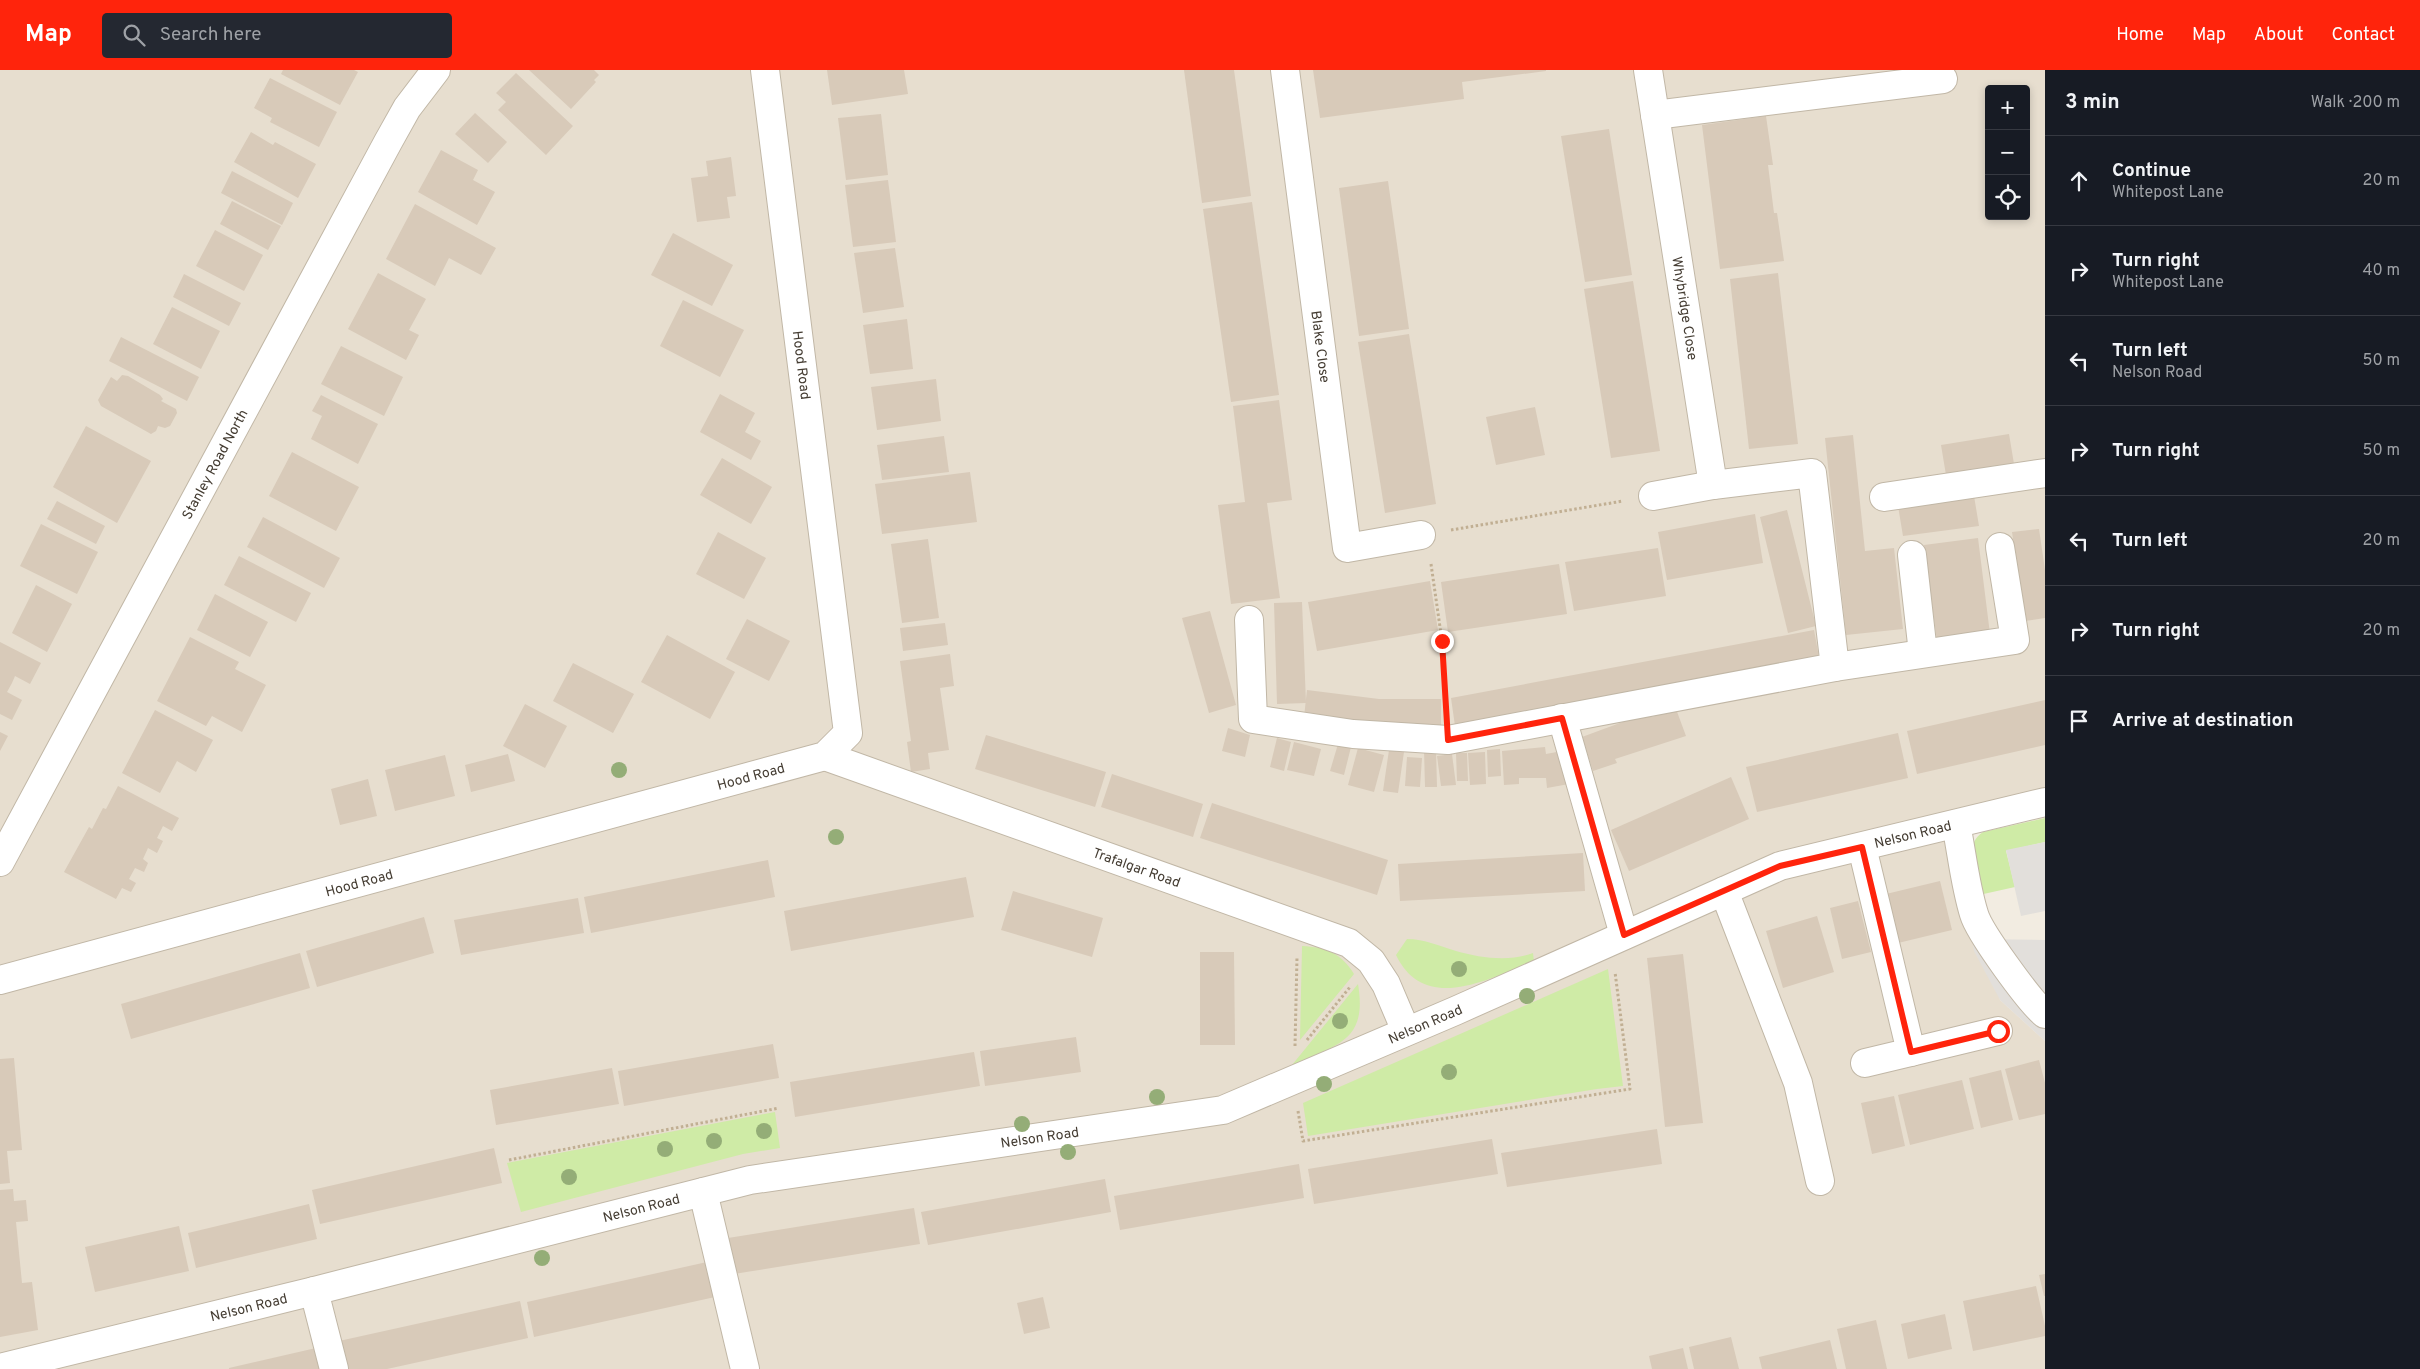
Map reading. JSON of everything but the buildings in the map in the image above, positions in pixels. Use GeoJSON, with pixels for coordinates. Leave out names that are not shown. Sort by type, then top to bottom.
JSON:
{"type":"FeatureCollection","features":[{"type":"Feature","properties":{"kind":"street","name":"Stanley Road North"},"geometry":{"type":"LineString","coordinates":[[0,862],[407,108],[436,70]]}},
{"type":"Feature","properties":{"kind":"street","name":"Hood Road"},"geometry":{"type":"LineString","coordinates":[[0,980],[824,756],[848,733],[765,70]]}},
{"type":"Feature","properties":{"kind":"street","name":"Blake Close"},"geometry":{"type":"LineString","coordinates":[[1285,70],[1347,548],[1424,535]]}},
{"type":"Feature","properties":{"kind":"street","name":"Whybridge Close"},"geometry":{"type":"LineString","coordinates":[[1648,70],[1713,485]]}},
{"type":"Feature","properties":{"kind":"street"},"geometry":{"type":"LineString","coordinates":[[1655,115],[1943,79]]}},
{"type":"Feature","properties":{"kind":"street"},"geometry":{"type":"LineString","coordinates":[[1653,496],[1713,485],[1812,473],[1835,667]]}},
{"type":"Feature","properties":{"kind":"street"},"geometry":{"type":"LineString","coordinates":[[1884,497],[2045,473]]}},
{"type":"Feature","properties":{"kind":"street"},"geometry":{"type":"LineString","coordinates":[[1249,620],[1253,719],[1353,734],[1448,740],[1835,667],[2015,640],[2000,547]]}},
{"type":"Feature","properties":{"kind":"street"},"geometry":{"type":"LineString","coordinates":[[1912,555],[1923,653]]}},
{"type":"Feature","properties":{"kind":"street"},"geometry":{"type":"LineString","coordinates":[[1562,718],[1618,938]]}},
{"type":"Feature","properties":{"kind":"street","name":"Trafalgar Road"},"geometry":{"type":"LineString","coordinates":[[824,756],[1348,943],[1372,961],[1386,984],[1406,1031]]}},
{"type":"Feature","properties":{"kind":"street","name":"Nelson Road"},"geometry":{"type":"LineString","coordinates":[[0,1368],[314,1291],[751,1180],[1223,1110],[1780,866],[2045,802]]}},
{"type":"Feature","properties":{"kind":"street"},"geometry":{"type":"LineString","coordinates":[[1956,824],[1974,916],[2037,1008],[2045,1014]]}},
{"type":"Feature","properties":{"kind":"street"},"geometry":{"type":"LineString","coordinates":[[1862,847],[1911,1052]]}},
{"type":"Feature","properties":{"kind":"street"},"geometry":{"type":"LineString","coordinates":[[1724,891],[1798,1083],[1820,1181]]}},
{"type":"Feature","properties":{"kind":"street"},"geometry":{"type":"LineString","coordinates":[[1865,1064],[1998,1031]]}},
{"type":"Feature","properties":{"kind":"street"},"geometry":{"type":"LineString","coordinates":[[703,1192],[744,1369]]}},
{"type":"Feature","properties":{"kind":"street"},"geometry":{"type":"LineString","coordinates":[[314,1291],[334,1369]]}},
{"type":"Feature","properties":{"kind":"path"},"geometry":{"type":"LineString","coordinates":[[1448,740],[1442,641],[1424,535],[1653,496]]}},
{"type":"Feature","properties":{"kind":"path"},"geometry":{"type":"LineString","coordinates":[[1298,924],[1295,1054],[1372,961]]}},
{"type":"Feature","properties":{"kind":"path"},"geometry":{"type":"LineString","coordinates":[[1292,1081],[1303,1141],[1630,1089],[1618,938]]}},
{"type":"Feature","properties":{"kind":"path"},"geometry":{"type":"LineString","coordinates":[[509,1160],[779,1108]]}},
{"type":"Feature","properties":{"kind":"shaded area"},"geometry":{"type":"Polygon","coordinates":[[[0,70],[2045,70],[2045,802],[1956,824],[2000,1000],[2045,1041],[2045,1369],[0,1369],[0,70]]]}},
{"type":"Feature","properties":{"kind":"shaded area"},"geometry":{"type":"Polygon","coordinates":[[[2045,842],[2045,911],[2021,916],[2006,850],[2045,842]]]}},
{"type":"Feature","properties":{"kind":"shaded area"},"geometry":{"type":"Polygon","coordinates":[[[1972,939],[2045,940],[2045,1041],[2000,1000],[1974,951],[1972,939]]]}},
{"type":"Feature","properties":{"kind":"green space"},"geometry":{"type":"Polygon","coordinates":[[[2045,818],[2045,842],[2006,851],[2015,887],[1979,895],[1971,853],[1977,838],[1983,832],[2045,818]]]}},
{"type":"Feature","properties":{"kind":"green space"},"geometry":{"type":"Polygon","coordinates":[[[1407,939],[1426,941],[1485,957],[1505,958],[1533,953],[1534,962],[1478,983],[1440,988],[1423,984],[1408,973],[1396,955],[1407,939]]]}},
{"type":"Feature","properties":{"kind":"green space"},"geometry":{"type":"Polygon","coordinates":[[[1302,946],[1332,952],[1344,961],[1354,974],[1300,1040],[1302,946]]]}},
{"type":"Feature","properties":{"kind":"green space"},"geometry":{"type":"Polygon","coordinates":[[[1608,969],[1623,1086],[1308,1136],[1303,1103],[1608,969]]]}},
{"type":"Feature","properties":{"kind":"green space"},"geometry":{"type":"Polygon","coordinates":[[[1358,984],[1360,1003],[1358,1018],[1353,1030],[1335,1046],[1292,1065],[1358,984]]]}},
{"type":"Feature","properties":{"kind":"green space"},"geometry":{"type":"Polygon","coordinates":[[[775,1112],[780,1148],[743,1154],[521,1212],[507,1163],[775,1112]]]}},
{"type":"Feature","properties":{"kind":"route"},"geometry":{"type":"LineString","coordinates":[[1442,641],[1448,740],[1562,718],[1624,935],[1780,866],[1862,847],[1911,1052],[1998,1031]]}}]}
